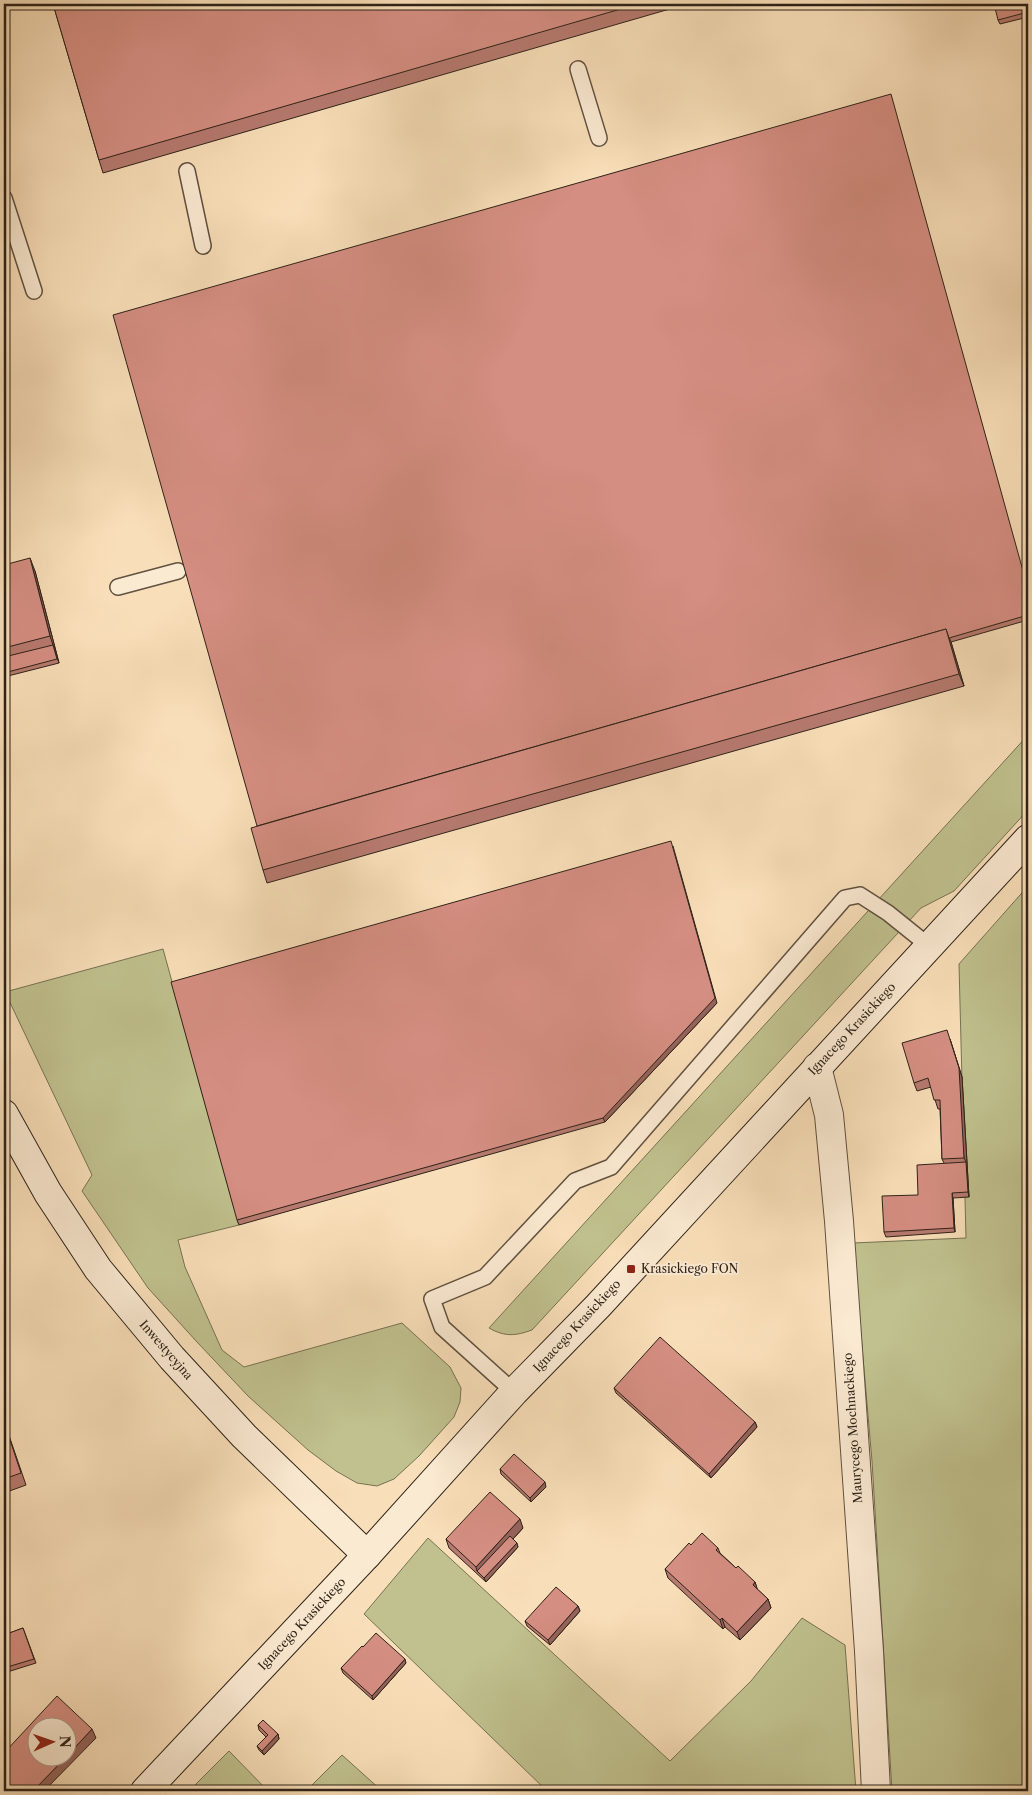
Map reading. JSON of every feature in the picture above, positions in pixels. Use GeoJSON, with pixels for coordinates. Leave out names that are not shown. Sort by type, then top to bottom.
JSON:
{"type":"FeatureCollection","features":[{"type":"Feature","properties":{"kind":"street","name":"Ignacego Krasickiego"},"geometry":{"type":"LineString","coordinates":[[145,1791],[367,1555],[514,1392],[598,1306],[1028,839]]}},
{"type":"Feature","properties":{"kind":"street","name":"Maurycego Mochnackiego"},"geometry":{"type":"LineString","coordinates":[[817,1067],[829,1114],[839,1221],[868,1642],[876,1791]]}},
{"type":"Feature","properties":{"kind":"street","name":"Inwestycyjna"},"geometry":{"type":"LineString","coordinates":[[4,1114],[48,1193],[98,1269],[172,1358],[244,1436],[367,1555]]}},
{"type":"Feature","properties":{"kind":"lane"},"geometry":{"type":"LineString","coordinates":[[578,69],[599,138]]}},
{"type":"Feature","properties":{"kind":"lane"},"geometry":{"type":"LineString","coordinates":[[187,171],[203,246]]}},
{"type":"Feature","properties":{"kind":"lane"},"geometry":{"type":"LineString","coordinates":[[4,198],[34,291]]}},
{"type":"Feature","properties":{"kind":"lane"},"geometry":{"type":"LineString","coordinates":[[118,587],[178,571]]}},
{"type":"Feature","properties":{"kind":"lane"},"geometry":{"type":"LineString","coordinates":[[514,1392],[442,1327],[432,1299],[484,1277],[575,1181],[611,1167],[846,898],[860,895],[888,913],[929,946]]}},
{"type":"Feature","properties":{"kind":"green space"},"geometry":{"type":"Polygon","coordinates":[[[1028,735],[1028,810],[954,891],[921,908],[532,1330],[510,1335],[489,1328],[1028,735]]]}},
{"type":"Feature","properties":{"kind":"green space"},"geometry":{"type":"Polygon","coordinates":[[[1028,886],[1028,1791],[892,1791],[872,1461],[853,1243],[966,1238],[959,964],[1028,886]]]}},
{"type":"Feature","properties":{"kind":"green space"},"geometry":{"type":"Polygon","coordinates":[[[163,949],[239,1225],[178,1240],[185,1267],[222,1350],[244,1367],[402,1323],[450,1367],[461,1388],[460,1402],[454,1417],[419,1456],[394,1479],[377,1486],[357,1483],[336,1471],[308,1450],[248,1396],[148,1288],[82,1191],[92,1175],[5,992],[163,949]]]}},
{"type":"Feature","properties":{"kind":"green space"},"geometry":{"type":"Polygon","coordinates":[[[428,1538],[670,1761],[751,1681],[802,1618],[845,1645],[856,1791],[547,1791],[364,1614],[428,1538]]]}},
{"type":"Feature","properties":{"kind":"green space"},"geometry":{"type":"Polygon","coordinates":[[[229,1751],[268,1791],[189,1791],[229,1751]]]}},
{"type":"Feature","properties":{"kind":"green space"},"geometry":{"type":"Polygon","coordinates":[[[342,1755],[382,1791],[306,1791],[342,1755]]]}},
{"type":"Feature","properties":{"kind":"building"},"geometry":{"type":"Polygon","coordinates":[[[53,4],[638,4],[99,160],[53,4]]]}},
{"type":"Feature","properties":{"kind":"building"},"geometry":{"type":"Polygon","coordinates":[[[994,4],[1028,4],[1028,12],[998,20],[994,4]]]}},
{"type":"Feature","properties":{"kind":"building"},"geometry":{"type":"Polygon","coordinates":[[[891,94],[1028,589],[1028,615],[949,638],[946,629],[257,826],[113,315],[891,94]]]}},
{"type":"Feature","properties":{"kind":"building"},"geometry":{"type":"Polygon","coordinates":[[[30,558],[50,636],[4,648],[4,565],[30,558]]]}},
{"type":"Feature","properties":{"kind":"building"},"geometry":{"type":"Polygon","coordinates":[[[946,629],[959,674],[263,870],[251,828],[946,629]]]}},
{"type":"Feature","properties":{"kind":"building"},"geometry":{"type":"Polygon","coordinates":[[[53,645],[57,659],[4,673],[4,657],[53,645]]]}},
{"type":"Feature","properties":{"kind":"building"},"geometry":{"type":"Polygon","coordinates":[[[671,841],[715,998],[603,1118],[237,1220],[171,982],[671,841]]]}},
{"type":"Feature","properties":{"kind":"building"},"geometry":{"type":"Polygon","coordinates":[[[947,1030],[959,1068],[964,1158],[942,1159],[940,1100],[934,1100],[928,1078],[914,1083],[902,1043],[947,1030]]]}},
{"type":"Feature","properties":{"kind":"building"},"geometry":{"type":"Polygon","coordinates":[[[966,1162],[968,1192],[952,1193],[954,1228],[884,1232],[882,1196],[918,1195],[917,1165],[966,1162]]]}},
{"type":"Feature","properties":{"kind":"building"},"geometry":{"type":"Polygon","coordinates":[[[660,1337],[755,1422],[709,1474],[614,1388],[660,1337]]]}},
{"type":"Feature","properties":{"kind":"building"},"geometry":{"type":"Polygon","coordinates":[[[4,1422],[21,1473],[4,1479],[4,1422]]]}},
{"type":"Feature","properties":{"kind":"building"},"geometry":{"type":"Polygon","coordinates":[[[514,1454],[545,1482],[530,1498],[500,1469],[514,1454]]]}},
{"type":"Feature","properties":{"kind":"building"},"geometry":{"type":"Polygon","coordinates":[[[490,1492],[520,1519],[476,1567],[446,1539],[490,1492]]]}},
{"type":"Feature","properties":{"kind":"building"},"geometry":{"type":"Polygon","coordinates":[[[702,1533],[718,1548],[716,1550],[736,1568],[738,1566],[755,1582],[753,1585],[768,1599],[737,1632],[722,1618],[720,1620],[665,1569],[689,1543],[691,1545],[702,1533]]]}},
{"type":"Feature","properties":{"kind":"building"},"geometry":{"type":"Polygon","coordinates":[[[510,1536],[517,1543],[484,1578],[477,1571],[510,1536]]]}},
{"type":"Feature","properties":{"kind":"building"},"geometry":{"type":"Polygon","coordinates":[[[556,1587],[578,1606],[548,1640],[525,1621],[556,1587]]]}},
{"type":"Feature","properties":{"kind":"building"},"geometry":{"type":"Polygon","coordinates":[[[23,1628],[34,1659],[4,1668],[4,1635],[23,1628]]]}},
{"type":"Feature","properties":{"kind":"building"},"geometry":{"type":"Polygon","coordinates":[[[376,1633],[405,1659],[372,1696],[341,1668],[376,1633]]]}},
{"type":"Feature","properties":{"kind":"building"},"geometry":{"type":"Polygon","coordinates":[[[57,1696],[92,1729],[78,1744],[78,1718],[37,1718],[57,1696]]]}},
{"type":"Feature","properties":{"kind":"building"},"geometry":{"type":"Polygon","coordinates":[[[263,1720],[278,1734],[262,1751],[257,1746],[268,1735],[258,1725],[263,1720]]]}},
{"type":"Feature","properties":{"kind":"building"},"geometry":{"type":"Polygon","coordinates":[[[28,1727],[28,1768],[55,1768],[33,1791],[6,1791],[4,1789],[4,1753],[28,1727]]]}},
{"type":"Feature","properties":{"kind":"place","name":"Krasickiego FON"},"geometry":{"type":"Point","coordinates":[631,1269]}}]}
